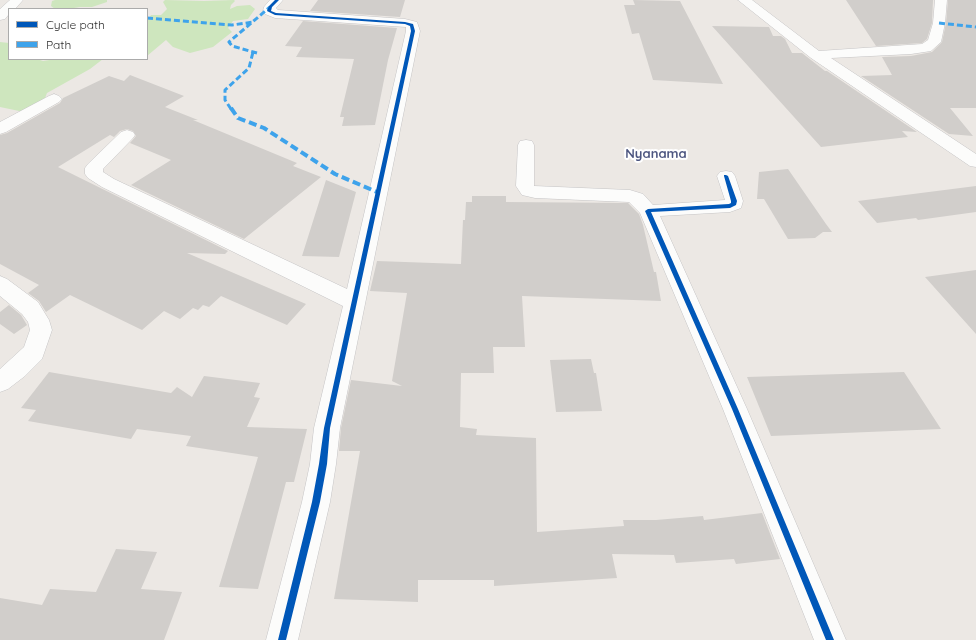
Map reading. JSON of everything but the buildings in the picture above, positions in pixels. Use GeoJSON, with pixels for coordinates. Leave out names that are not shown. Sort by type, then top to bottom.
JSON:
{"type":"FeatureCollection","features":[{"type":"Feature","properties":{"kind":"street"},"geometry":{"type":"LineString","coordinates":[[8,8],[17,0]]}},
{"type":"Feature","properties":{"kind":"street"},"geometry":{"type":"LineString","coordinates":[[277,0],[270,7],[269,12],[275,14],[405,23],[412,26],[413,31],[327,428],[323,464],[316,502],[282,640]]}},
{"type":"Feature","properties":{"kind":"street"},"geometry":{"type":"LineString","coordinates":[[744,0],[816,55],[976,162]]}},
{"type":"Feature","properties":{"kind":"street"},"geometry":{"type":"LineString","coordinates":[[816,55],[926,48],[934,42],[939,22],[941,0]]}},
{"type":"Feature","properties":{"kind":"street"},"geometry":{"type":"LineString","coordinates":[[0,16],[8,8]]}},
{"type":"Feature","properties":{"kind":"street"},"geometry":{"type":"LineString","coordinates":[[0,129],[54,99]]}},
{"type":"Feature","properties":{"kind":"street"},"geometry":{"type":"LineString","coordinates":[[127,135],[94,168],[94,174],[108,183],[354,302]]}},
{"type":"Feature","properties":{"kind":"street"},"geometry":{"type":"LineString","coordinates":[[526,145],[525,186],[528,191],[630,196],[637,198],[648,211],[735,409],[830,640]]}},
{"type":"Feature","properties":{"kind":"street"},"geometry":{"type":"LineString","coordinates":[[648,211],[730,206],[734,204],[734,201],[726,176]]}},
{"type":"Feature","properties":{"kind":"street"},"geometry":{"type":"LineString","coordinates":[[0,284],[30,308],[38,320],[42,330],[34,352],[17,369],[0,382]]}},
{"type":"Feature","properties":{"kind":"green space"},"geometry":{"type":"Polygon","coordinates":[[[107,0],[107,2],[92,7],[54,8],[51,6],[52,1],[107,0]]]}},
{"type":"Feature","properties":{"kind":"green space"},"geometry":{"type":"Polygon","coordinates":[[[165,0],[234,0],[235,1],[231,5],[230,9],[237,6],[250,5],[255,9],[248,19],[233,21],[228,28],[232,32],[213,47],[190,53],[173,47],[166,40],[148,55],[148,20],[151,15],[161,15],[167,9],[163,2],[165,0]]]}},
{"type":"Feature","properties":{"kind":"green space"},"geometry":{"type":"Polygon","coordinates":[[[0,42],[8,43],[8,60],[102,60],[90,69],[47,93],[45,98],[24,112],[0,107],[0,42]]]}},
{"type":"Feature","properties":{"kind":"marked path"},"geometry":{"type":"LineString","coordinates":[[257,53],[232,46],[229,42],[270,7]]}},
{"type":"Feature","properties":{"kind":"marked path"},"geometry":{"type":"LineString","coordinates":[[148,18],[232,25],[254,22]]}},
{"type":"Feature","properties":{"kind":"marked path"},"geometry":{"type":"LineString","coordinates":[[939,23],[976,27]]}},
{"type":"Feature","properties":{"kind":"marked path"},"geometry":{"type":"LineString","coordinates":[[253,52],[249,68],[225,90],[225,100],[238,118],[264,128],[335,174],[377,192]]}},
{"type":"Feature","properties":{"kind":"cycle path"},"geometry":{"type":"LineString","coordinates":[[277,0],[270,7],[269,11],[275,14],[405,23],[412,25],[413,31],[327,428],[323,464],[316,502],[282,640]]}},
{"type":"Feature","properties":{"kind":"cycle path"},"geometry":{"type":"LineString","coordinates":[[726,176],[734,201],[734,204],[730,206],[648,211],[735,409],[830,640]]}},
{"type":"Feature","properties":{"kind":"district","name":"Nyanama"},"geometry":{"type":"Point","coordinates":[656,154]}}]}
